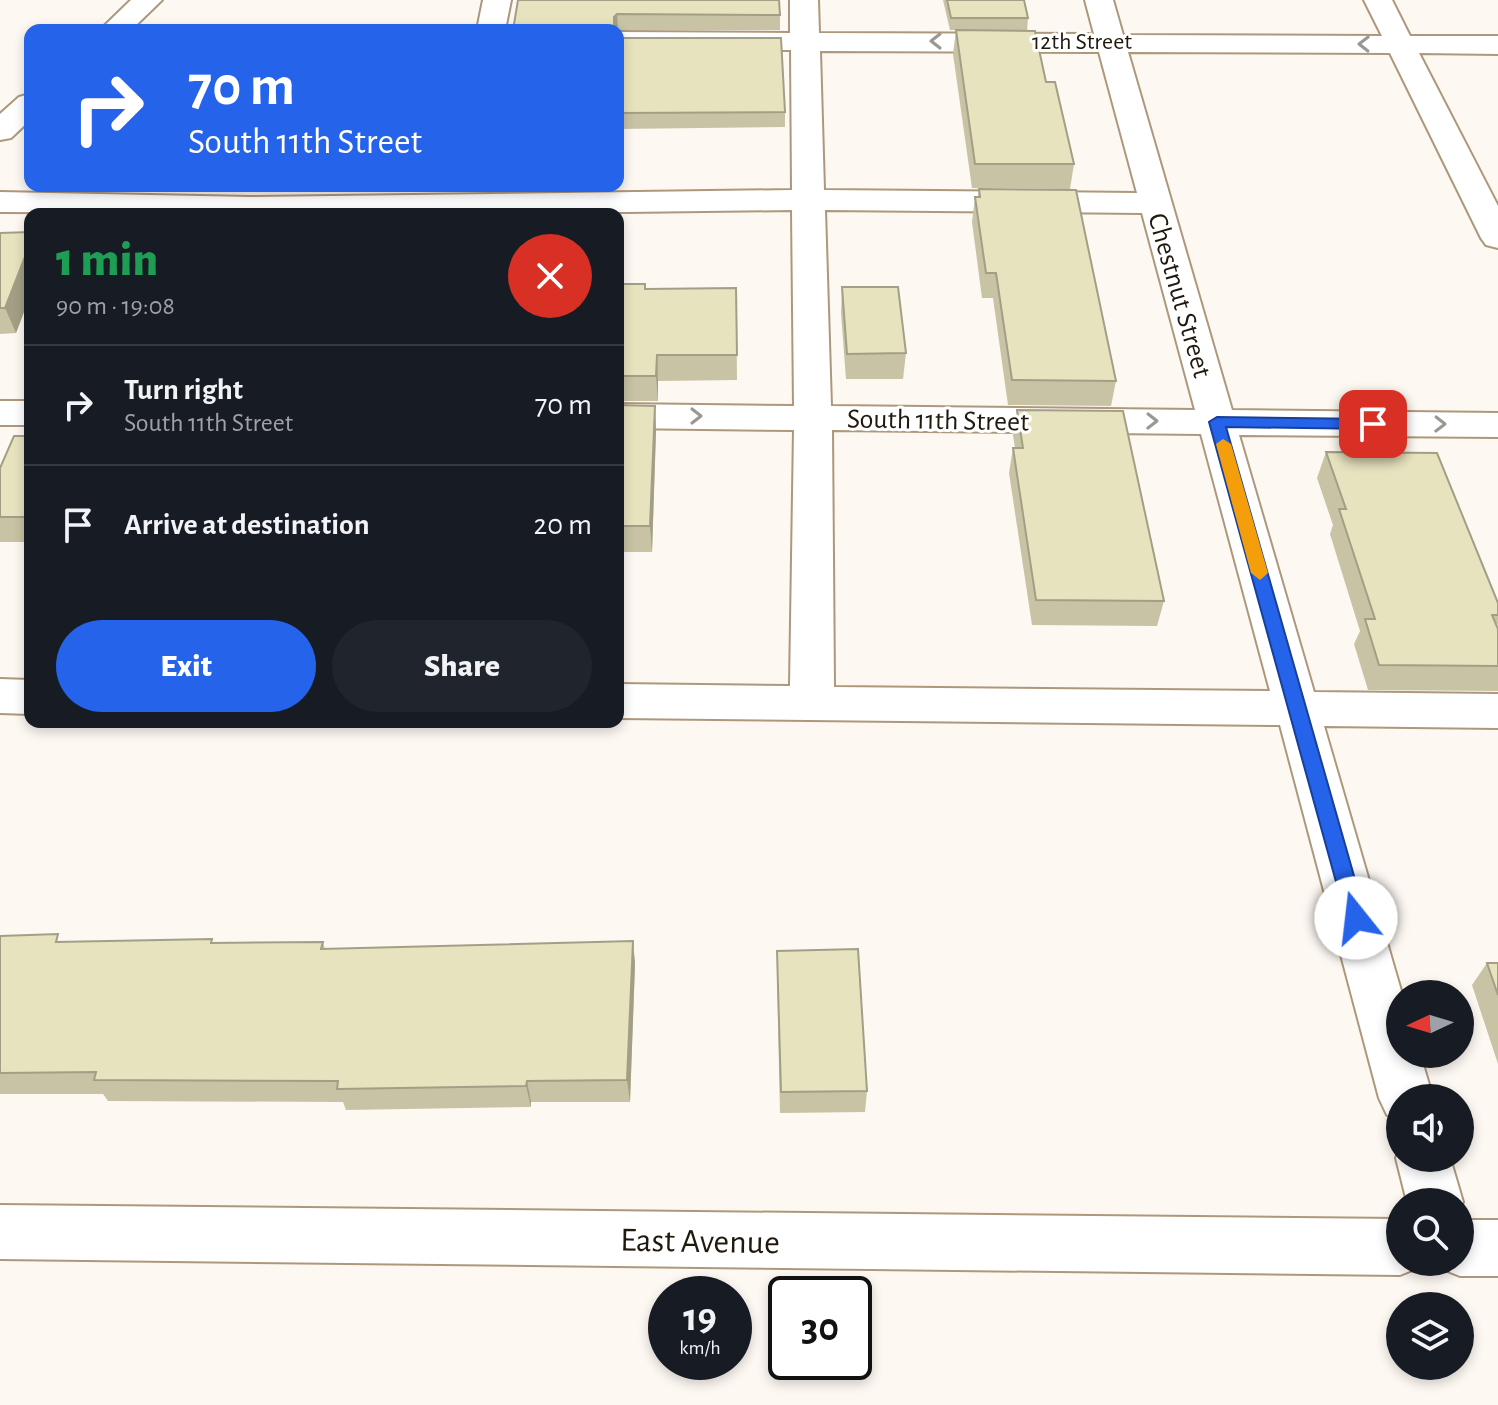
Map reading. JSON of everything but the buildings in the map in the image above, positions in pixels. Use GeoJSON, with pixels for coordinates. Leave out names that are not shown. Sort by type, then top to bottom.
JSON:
{"type":"FeatureCollection","features":[{"type":"Feature","properties":{"kind":"street"},"geometry":{"type":"LineString","coordinates":[[121,24],[148,0]]}},
{"type":"Feature","properties":{"kind":"street"},"geometry":{"type":"LineString","coordinates":[[492,24],[497,0]]}},
{"type":"Feature","properties":{"kind":"street"},"geometry":{"type":"LineString","coordinates":[[804,0],[813,417],[812,703]]}},
{"type":"Feature","properties":{"kind":"street","name":"Chestnut Street"},"geometry":{"type":"LineString","coordinates":[[1099,0],[1402,1084]]}},
{"type":"Feature","properties":{"kind":"street"},"geometry":{"type":"LineString","coordinates":[[1378,0],[1498,238]]}},
{"type":"Feature","properties":{"kind":"street","name":"12th Street"},"geometry":{"type":"LineString","coordinates":[[624,41],[1498,45]]}},
{"type":"Feature","properties":{"kind":"street"},"geometry":{"type":"LineString","coordinates":[[0,91],[24,95]]}},
{"type":"Feature","properties":{"kind":"street"},"geometry":{"type":"LineString","coordinates":[[0,131],[24,109]]}},
{"type":"Feature","properties":{"kind":"street"},"geometry":{"type":"LineString","coordinates":[[362,208],[809,200],[1156,203]]}},
{"type":"Feature","properties":{"kind":"street"},"geometry":{"type":"LineString","coordinates":[[0,202],[188,208]]}},
{"type":"Feature","properties":{"kind":"street"},"geometry":{"type":"LineString","coordinates":[[0,413],[24,413]]}},
{"type":"Feature","properties":{"kind":"street","name":"South 11th Street"},"geometry":{"type":"LineString","coordinates":[[624,416],[1498,425]]}},
{"type":"Feature","properties":{"kind":"street"},"geometry":{"type":"LineString","coordinates":[[0,696],[24,697]]}},
{"type":"Feature","properties":{"kind":"street"},"geometry":{"type":"LineString","coordinates":[[624,701],[1498,711]]}},
{"type":"Feature","properties":{"kind":"street","name":"East Avenue"},"geometry":{"type":"LineString","coordinates":[[0,1232],[1386,1247]]}},
{"type":"Feature","properties":{"kind":"street"},"geometry":{"type":"LineString","coordinates":[[1474,1248],[1498,1248]]}},
{"type":"Feature","properties":{"kind":"slow traffic"},"geometry":{"type":"LineString","coordinates":[[1223,444],[1260,573]]}},
{"type":"Feature","properties":{"kind":"route"},"geometry":{"type":"LineString","coordinates":[[1356,918],[1217,422],[1373,424]]}}]}
